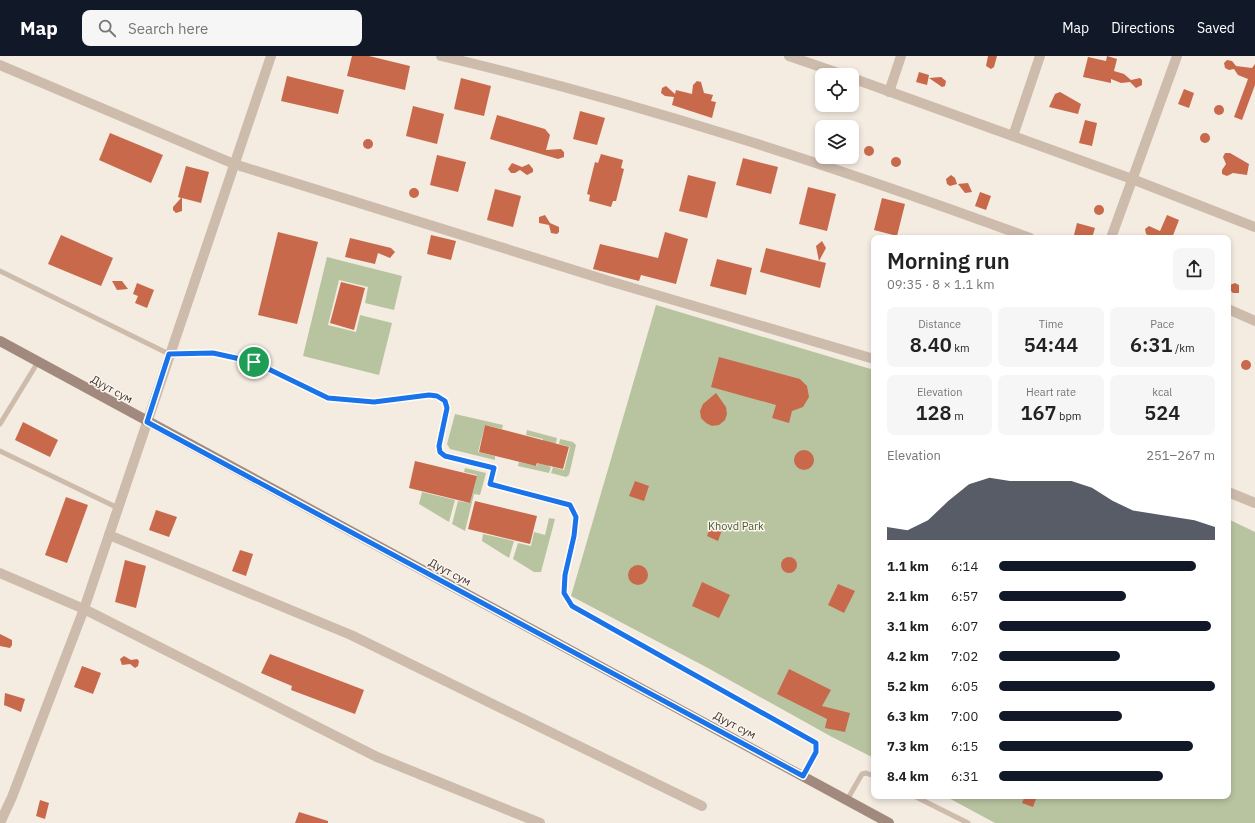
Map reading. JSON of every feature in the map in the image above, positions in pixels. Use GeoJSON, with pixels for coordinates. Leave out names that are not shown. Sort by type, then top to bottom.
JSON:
{"type":"FeatureCollection","features":[{"type":"Feature","properties":{"kind":"main road","name":"Дуут сум"},"geometry":{"type":"LineString","coordinates":[[0,341],[889,823]]}},
{"type":"Feature","properties":{"kind":"street"},"geometry":{"type":"LineString","coordinates":[[0,823],[12,798],[84,609],[271,56]]}},
{"type":"Feature","properties":{"kind":"street"},"geometry":{"type":"LineString","coordinates":[[441,56],[648,110],[795,155],[902,191],[1022,235]]}},
{"type":"Feature","properties":{"kind":"street"},"geometry":{"type":"LineString","coordinates":[[789,56],[824,68]]}},
{"type":"Feature","properties":{"kind":"street"},"geometry":{"type":"LineString","coordinates":[[889,92],[901,56]]}},
{"type":"Feature","properties":{"kind":"street"},"geometry":{"type":"LineString","coordinates":[[1013,136],[1040,56]]}},
{"type":"Feature","properties":{"kind":"street"},"geometry":{"type":"LineString","coordinates":[[1112,235],[1177,56]]}},
{"type":"Feature","properties":{"kind":"street"},"geometry":{"type":"LineString","coordinates":[[0,66],[234,164],[608,281],[871,358]]}},
{"type":"Feature","properties":{"kind":"street"},"geometry":{"type":"LineString","coordinates":[[859,81],[1132,179],[1255,227]]}},
{"type":"Feature","properties":{"kind":"street"},"geometry":{"type":"LineString","coordinates":[[1231,311],[1255,321]]}},
{"type":"Feature","properties":{"kind":"street"},"geometry":{"type":"LineString","coordinates":[[1231,493],[1255,503]]}},
{"type":"Feature","properties":{"kind":"street"},"geometry":{"type":"LineString","coordinates":[[109,534],[351,635],[702,806]]}},
{"type":"Feature","properties":{"kind":"street"},"geometry":{"type":"LineString","coordinates":[[0,573],[84,609],[377,757],[540,823]]}},
{"type":"Feature","properties":{"kind":"lane"},"geometry":{"type":"LineString","coordinates":[[0,271],[169,354],[213,353],[254,362],[328,398],[374,402],[429,395],[437,396],[445,401],[447,408],[439,446],[440,452],[445,456],[494,468],[490,484],[570,505],[576,517],[574,536],[565,575],[564,593],[572,606],[816,743],[816,752],[803,776]]}},
{"type":"Feature","properties":{"kind":"lane"},"geometry":{"type":"LineString","coordinates":[[0,424],[38,362]]}},
{"type":"Feature","properties":{"kind":"lane"},"geometry":{"type":"LineString","coordinates":[[0,451],[118,508]]}},
{"type":"Feature","properties":{"kind":"lane"},"geometry":{"type":"LineString","coordinates":[[847,800],[862,774],[866,773],[871,775]]}},
{"type":"Feature","properties":{"kind":"lane"},"geometry":{"type":"LineString","coordinates":[[920,799],[967,823]]}},
{"type":"Feature","properties":{"kind":"green space"},"geometry":{"type":"Polygon","coordinates":[[[327,257],[402,276],[394,310],[365,303],[368,287],[339,280],[328,325],[356,332],[360,315],[392,323],[379,375],[303,356],[327,257]]]}},
{"type":"Feature","properties":{"kind":"green space","name":"Khovd Park"},"geometry":{"type":"Polygon","coordinates":[[[656,305],[871,369],[871,756],[832,737],[706,667],[571,596],[656,305]]]}},
{"type":"Feature","properties":{"kind":"green space"},"geometry":{"type":"Polygon","coordinates":[[[455,414],[503,425],[502,429],[485,425],[478,452],[495,456],[495,460],[450,449],[447,444],[455,414]]]}},
{"type":"Feature","properties":{"kind":"green space"},"geometry":{"type":"Polygon","coordinates":[[[527,430],[557,438],[556,443],[554,443],[548,466],[551,467],[549,473],[518,466],[519,462],[537,466],[543,439],[526,435],[527,430]]]}},
{"type":"Feature","properties":{"kind":"green space"},"geometry":{"type":"Polygon","coordinates":[[[560,439],[573,442],[576,445],[569,475],[566,477],[551,473],[553,467],[564,470],[570,447],[559,444],[560,439]]]}},
{"type":"Feature","properties":{"kind":"green space"},"geometry":{"type":"Polygon","coordinates":[[[465,468],[486,473],[480,495],[474,494],[465,531],[452,524],[458,501],[470,503],[477,475],[464,472],[465,468]]]}},
{"type":"Feature","properties":{"kind":"green space"},"geometry":{"type":"Polygon","coordinates":[[[422,492],[455,500],[449,522],[419,504],[422,492]]]}},
{"type":"Feature","properties":{"kind":"green space"},"geometry":{"type":"Polygon","coordinates":[[[549,518],[555,519],[541,572],[534,572],[513,559],[518,543],[531,546],[534,532],[545,535],[549,518]]]}},
{"type":"Feature","properties":{"kind":"green space"},"geometry":{"type":"Polygon","coordinates":[[[1231,520],[1255,532],[1255,823],[995,823],[951,799],[1231,799],[1231,520]]]}},
{"type":"Feature","properties":{"kind":"green space"},"geometry":{"type":"Polygon","coordinates":[[[483,534],[514,541],[509,558],[482,541],[483,534]]]}},
{"type":"Feature","properties":{"kind":"building"},"geometry":{"type":"Polygon","coordinates":[[[352,56],[369,56],[410,66],[405,90],[347,76],[352,56]]]}},
{"type":"Feature","properties":{"kind":"building"},"geometry":{"type":"Polygon","coordinates":[[[988,56],[997,56],[994,67],[991,69],[986,66],[988,56]]]}},
{"type":"Feature","properties":{"kind":"building"},"geometry":{"type":"Polygon","coordinates":[[[1107,56],[1117,59],[1114,71],[1124,74],[1131,80],[1140,78],[1142,80],[1142,85],[1136,88],[1130,82],[1121,83],[1111,79],[1111,83],[1083,77],[1088,57],[1106,61],[1107,56]]]}},
{"type":"Feature","properties":{"kind":"building"},"geometry":{"type":"Polygon","coordinates":[[[1227,60],[1232,61],[1236,66],[1252,68],[1255,64],[1255,85],[1242,120],[1234,117],[1248,79],[1238,75],[1234,69],[1229,70],[1225,68],[1224,63],[1227,60]]]}},
{"type":"Feature","properties":{"kind":"building"},"geometry":{"type":"Polygon","coordinates":[[[919,72],[929,75],[927,85],[916,82],[919,72]]]}},
{"type":"Feature","properties":{"kind":"building"},"geometry":{"type":"Polygon","coordinates":[[[287,76],[344,90],[338,114],[281,101],[287,76]]]}},
{"type":"Feature","properties":{"kind":"building"},"geometry":{"type":"Polygon","coordinates":[[[941,77],[946,81],[945,86],[942,87],[929,78],[941,77]]]}},
{"type":"Feature","properties":{"kind":"building"},"geometry":{"type":"Polygon","coordinates":[[[461,78],[491,86],[484,116],[454,109],[461,78]]]}},
{"type":"Feature","properties":{"kind":"building"},"geometry":{"type":"Polygon","coordinates":[[[697,81],[701,82],[704,93],[713,95],[711,101],[716,102],[712,118],[672,105],[674,97],[665,96],[661,93],[662,88],[666,86],[675,94],[676,90],[692,94],[693,85],[697,81]]]}},
{"type":"Feature","properties":{"kind":"building"},"geometry":{"type":"Polygon","coordinates":[[[1184,89],[1194,93],[1189,108],[1178,104],[1184,89]]]}},
{"type":"Feature","properties":{"kind":"building"},"geometry":{"type":"Polygon","coordinates":[[[1060,92],[1081,104],[1078,114],[1049,107],[1055,94],[1060,92]]]}},
{"type":"Feature","properties":{"kind":"building"},"geometry":{"type":"Polygon","coordinates":[[[1217,105],[1221,105],[1223,106],[1223,114],[1217,115],[1214,112],[1214,108],[1217,105]]]}},
{"type":"Feature","properties":{"kind":"building"},"geometry":{"type":"Polygon","coordinates":[[[413,106],[444,114],[437,144],[406,136],[413,106]]]}},
{"type":"Feature","properties":{"kind":"building"},"geometry":{"type":"Polygon","coordinates":[[[580,111],[605,118],[597,145],[573,139],[580,111]]]}},
{"type":"Feature","properties":{"kind":"building"},"geometry":{"type":"Polygon","coordinates":[[[497,115],[545,129],[550,135],[546,150],[561,149],[564,152],[564,157],[558,159],[490,139],[497,115]]]}},
{"type":"Feature","properties":{"kind":"building"},"geometry":{"type":"Polygon","coordinates":[[[1085,120],[1097,123],[1092,146],[1079,143],[1085,120]]]}},
{"type":"Feature","properties":{"kind":"building"},"geometry":{"type":"Polygon","coordinates":[[[110,133],[163,155],[151,183],[99,160],[110,133]]]}},
{"type":"Feature","properties":{"kind":"building"},"geometry":{"type":"Polygon","coordinates":[[[1203,133],[1207,133],[1209,134],[1209,142],[1203,143],[1200,140],[1200,136],[1203,133]]]}},
{"type":"Feature","properties":{"kind":"building"},"geometry":{"type":"Polygon","coordinates":[[[366,139],[370,139],[372,140],[372,148],[366,149],[363,146],[363,142],[366,139]]]}},
{"type":"Feature","properties":{"kind":"building"},"geometry":{"type":"Polygon","coordinates":[[[867,146],[871,146],[873,147],[873,155],[867,156],[864,153],[864,149],[867,146]]]}},
{"type":"Feature","properties":{"kind":"building"},"geometry":{"type":"Polygon","coordinates":[[[1225,153],[1230,153],[1249,164],[1247,175],[1233,173],[1227,176],[1222,174],[1222,170],[1226,164],[1223,157],[1225,153]]]}},
{"type":"Feature","properties":{"kind":"building"},"geometry":{"type":"Polygon","coordinates":[[[601,154],[623,160],[621,168],[624,169],[616,201],[613,201],[611,207],[589,201],[590,195],[587,194],[595,162],[598,163],[601,154]]]}},
{"type":"Feature","properties":{"kind":"building"},"geometry":{"type":"Polygon","coordinates":[[[437,155],[466,162],[458,192],[430,185],[437,155]]]}},
{"type":"Feature","properties":{"kind":"building"},"geometry":{"type":"Polygon","coordinates":[[[894,157],[898,157],[900,158],[900,166],[894,167],[891,164],[891,160],[894,157]]]}},
{"type":"Feature","properties":{"kind":"building"},"geometry":{"type":"Polygon","coordinates":[[[743,158],[778,167],[771,194],[736,185],[743,158]]]}},
{"type":"Feature","properties":{"kind":"building"},"geometry":{"type":"Polygon","coordinates":[[[512,163],[522,167],[529,164],[533,169],[533,172],[527,175],[520,170],[515,173],[511,173],[508,169],[512,163]]]}},
{"type":"Feature","properties":{"kind":"building"},"geometry":{"type":"Polygon","coordinates":[[[186,166],[209,172],[201,203],[182,198],[182,211],[176,213],[173,210],[173,207],[181,198],[178,197],[186,166]]]}},
{"type":"Feature","properties":{"kind":"building"},"geometry":{"type":"Polygon","coordinates":[[[688,175],[716,182],[707,218],[679,211],[688,175]]]}},
{"type":"Feature","properties":{"kind":"building"},"geometry":{"type":"Polygon","coordinates":[[[951,175],[955,178],[957,184],[950,186],[947,184],[946,179],[951,175]]]}},
{"type":"Feature","properties":{"kind":"building"},"geometry":{"type":"Polygon","coordinates":[[[968,183],[972,192],[965,193],[958,184],[968,183]]]}},
{"type":"Feature","properties":{"kind":"building"},"geometry":{"type":"Polygon","coordinates":[[[808,187],[836,194],[827,231],[799,224],[808,187]]]}},
{"type":"Feature","properties":{"kind":"building"},"geometry":{"type":"Polygon","coordinates":[[[412,188],[416,188],[418,189],[418,197],[412,198],[409,195],[409,191],[412,188]]]}},
{"type":"Feature","properties":{"kind":"building"},"geometry":{"type":"Polygon","coordinates":[[[495,189],[521,196],[513,227],[487,220],[495,189]]]}},
{"type":"Feature","properties":{"kind":"building"},"geometry":{"type":"Polygon","coordinates":[[[980,192],[991,196],[986,210],[975,206],[980,192]]]}},
{"type":"Feature","properties":{"kind":"building"},"geometry":{"type":"Polygon","coordinates":[[[882,198],[905,204],[897,235],[874,230],[882,198]]]}},
{"type":"Feature","properties":{"kind":"building"},"geometry":{"type":"Polygon","coordinates":[[[1097,205],[1101,205],[1103,206],[1103,214],[1097,215],[1094,212],[1094,208],[1097,205]]]}},
{"type":"Feature","properties":{"kind":"building"},"geometry":{"type":"Polygon","coordinates":[[[545,215],[550,223],[559,227],[559,232],[557,234],[551,233],[549,225],[539,223],[539,217],[545,215]]]}},
{"type":"Feature","properties":{"kind":"building"},"geometry":{"type":"Polygon","coordinates":[[[1167,215],[1179,220],[1173,235],[1148,235],[1146,234],[1145,229],[1149,226],[1160,231],[1167,215]]]}},
{"type":"Feature","properties":{"kind":"building"},"geometry":{"type":"Polygon","coordinates":[[[1077,223],[1095,228],[1093,235],[1074,235],[1077,223]]]}},
{"type":"Feature","properties":{"kind":"building"},"geometry":{"type":"Polygon","coordinates":[[[278,232],[318,242],[297,324],[258,315],[278,232]]]}},
{"type":"Feature","properties":{"kind":"building"},"geometry":{"type":"Polygon","coordinates":[[[665,232],[688,239],[676,284],[641,275],[639,281],[593,269],[600,244],[658,258],[665,232]]]}},
{"type":"Feature","properties":{"kind":"building"},"geometry":{"type":"Polygon","coordinates":[[[61,235],[113,258],[101,286],[48,264],[61,235]]]}},
{"type":"Feature","properties":{"kind":"building"},"geometry":{"type":"Polygon","coordinates":[[[431,235],[456,241],[451,260],[427,254],[431,235]]]}},
{"type":"Feature","properties":{"kind":"building"},"geometry":{"type":"Polygon","coordinates":[[[350,238],[391,248],[395,252],[390,258],[378,253],[375,264],[345,257],[350,238]]]}},
{"type":"Feature","properties":{"kind":"building"},"geometry":{"type":"Polygon","coordinates":[[[822,241],[826,248],[819,261],[816,246],[822,241]]]}},
{"type":"Feature","properties":{"kind":"building"},"geometry":{"type":"Polygon","coordinates":[[[766,248],[826,263],[820,288],[760,272],[766,248]]]}},
{"type":"Feature","properties":{"kind":"building"},"geometry":{"type":"Polygon","coordinates":[[[717,259],[752,268],[746,295],[710,286],[717,259]]]}},
{"type":"Feature","properties":{"kind":"building"},"geometry":{"type":"Polygon","coordinates":[[[112,281],[122,281],[128,289],[117,290],[112,281]]]}},
{"type":"Feature","properties":{"kind":"building"},"geometry":{"type":"Polygon","coordinates":[[[341,282],[365,288],[354,330],[330,323],[341,282]]]}},
{"type":"Feature","properties":{"kind":"building"},"geometry":{"type":"Polygon","coordinates":[[[137,283],[154,290],[147,308],[135,303],[138,296],[133,294],[137,283]]]}},
{"type":"Feature","properties":{"kind":"building"},"geometry":{"type":"Polygon","coordinates":[[[1235,283],[1239,285],[1239,293],[1233,293],[1231,291],[1231,285],[1235,283]]]}},
{"type":"Feature","properties":{"kind":"building"},"geometry":{"type":"Polygon","coordinates":[[[719,357],[800,379],[807,386],[809,397],[803,407],[792,411],[789,423],[772,418],[776,405],[711,387],[719,357]]]}},
{"type":"Feature","properties":{"kind":"building"},"geometry":{"type":"Polygon","coordinates":[[[1244,360],[1248,360],[1250,361],[1250,369],[1244,370],[1241,367],[1241,363],[1244,360]]]}},
{"type":"Feature","properties":{"kind":"building"},"geometry":{"type":"Polygon","coordinates":[[[716,393],[726,407],[727,414],[725,420],[719,425],[712,426],[701,418],[700,411],[703,404],[716,393]]]}},
{"type":"Feature","properties":{"kind":"building"},"geometry":{"type":"Polygon","coordinates":[[[23,422],[58,440],[50,457],[15,440],[23,422]]]}},
{"type":"Feature","properties":{"kind":"building"},"geometry":{"type":"Polygon","coordinates":[[[485,425],[569,447],[563,469],[537,463],[536,466],[479,452],[485,425]]]}},
{"type":"Feature","properties":{"kind":"building"},"geometry":{"type":"Polygon","coordinates":[[[804,450],[811,453],[814,460],[811,467],[804,470],[797,467],[794,460],[797,453],[804,450]]]}},
{"type":"Feature","properties":{"kind":"building"},"geometry":{"type":"Polygon","coordinates":[[[415,461],[477,476],[470,503],[409,488],[415,461]]]}},
{"type":"Feature","properties":{"kind":"building"},"geometry":{"type":"Polygon","coordinates":[[[635,481],[649,486],[644,501],[629,496],[635,481]]]}},
{"type":"Feature","properties":{"kind":"building"},"geometry":{"type":"Polygon","coordinates":[[[66,497],[88,505],[67,563],[45,555],[66,497]]]}},
{"type":"Feature","properties":{"kind":"building"},"geometry":{"type":"Polygon","coordinates":[[[475,501],[537,516],[530,544],[468,529],[475,501]]]}},
{"type":"Feature","properties":{"kind":"building"},"geometry":{"type":"Polygon","coordinates":[[[156,510],[177,517],[169,537],[149,530],[156,510]]]}},
{"type":"Feature","properties":{"kind":"building"},"geometry":{"type":"Polygon","coordinates":[[[711,525],[722,530],[718,541],[707,536],[711,525]]]}},
{"type":"Feature","properties":{"kind":"building"},"geometry":{"type":"Polygon","coordinates":[[[240,550],[253,554],[246,576],[232,571],[240,550]]]}},
{"type":"Feature","properties":{"kind":"building"},"geometry":{"type":"Polygon","coordinates":[[[789,557],[795,559],[797,565],[795,571],[789,573],[783,571],[781,565],[783,559],[789,557]]]}},
{"type":"Feature","properties":{"kind":"building"},"geometry":{"type":"Polygon","coordinates":[[[125,560],[146,566],[136,608],[115,602],[125,560]]]}},
{"type":"Feature","properties":{"kind":"building"},"geometry":{"type":"Polygon","coordinates":[[[638,565],[645,568],[648,575],[645,582],[638,585],[631,582],[628,575],[631,568],[638,565]]]}},
{"type":"Feature","properties":{"kind":"building"},"geometry":{"type":"Polygon","coordinates":[[[702,582],[730,595],[719,618],[692,606],[702,582]]]}},
{"type":"Feature","properties":{"kind":"building"},"geometry":{"type":"Polygon","coordinates":[[[838,584],[855,591],[844,613],[828,605],[838,584]]]}},
{"type":"Feature","properties":{"kind":"building"},"geometry":{"type":"Polygon","coordinates":[[[0,634],[12,640],[12,645],[10,648],[0,646],[0,634]]]}},
{"type":"Feature","properties":{"kind":"building"},"geometry":{"type":"Polygon","coordinates":[[[270,654],[364,690],[355,714],[291,690],[292,686],[261,673],[270,654]]]}},
{"type":"Feature","properties":{"kind":"building"},"geometry":{"type":"Polygon","coordinates":[[[124,656],[131,660],[137,659],[139,661],[138,666],[135,668],[130,664],[122,665],[120,659],[124,656]]]}},
{"type":"Feature","properties":{"kind":"building"},"geometry":{"type":"Polygon","coordinates":[[[82,666],[101,673],[93,694],[74,687],[82,666]]]}},
{"type":"Feature","properties":{"kind":"building"},"geometry":{"type":"Polygon","coordinates":[[[789,669],[831,690],[822,706],[850,713],[845,732],[825,728],[827,719],[777,694],[789,669]]]}},
{"type":"Feature","properties":{"kind":"building"},"geometry":{"type":"Polygon","coordinates":[[[5,693],[25,699],[21,712],[4,705],[5,693]]]}},
{"type":"Feature","properties":{"kind":"building"},"geometry":{"type":"Polygon","coordinates":[[[1024,799],[1036,799],[1033,807],[1022,803],[1024,799]]]}},
{"type":"Feature","properties":{"kind":"building"},"geometry":{"type":"Polygon","coordinates":[[[40,800],[49,803],[45,819],[36,816],[40,800]]]}},
{"type":"Feature","properties":{"kind":"building"},"geometry":{"type":"Polygon","coordinates":[[[299,812],[328,821],[328,823],[295,823],[299,812]]]}},
{"type":"Feature","properties":{"kind":"route"},"geometry":{"type":"LineString","coordinates":[[213,353],[254,362],[328,398],[374,402],[429,395],[437,396],[445,401],[447,408],[439,446],[440,452],[445,456],[494,468],[490,484],[570,505],[576,517],[574,536],[565,575],[564,593],[572,606],[806,736],[816,743],[816,752],[803,776],[147,422],[169,354],[213,353]]}}]}
